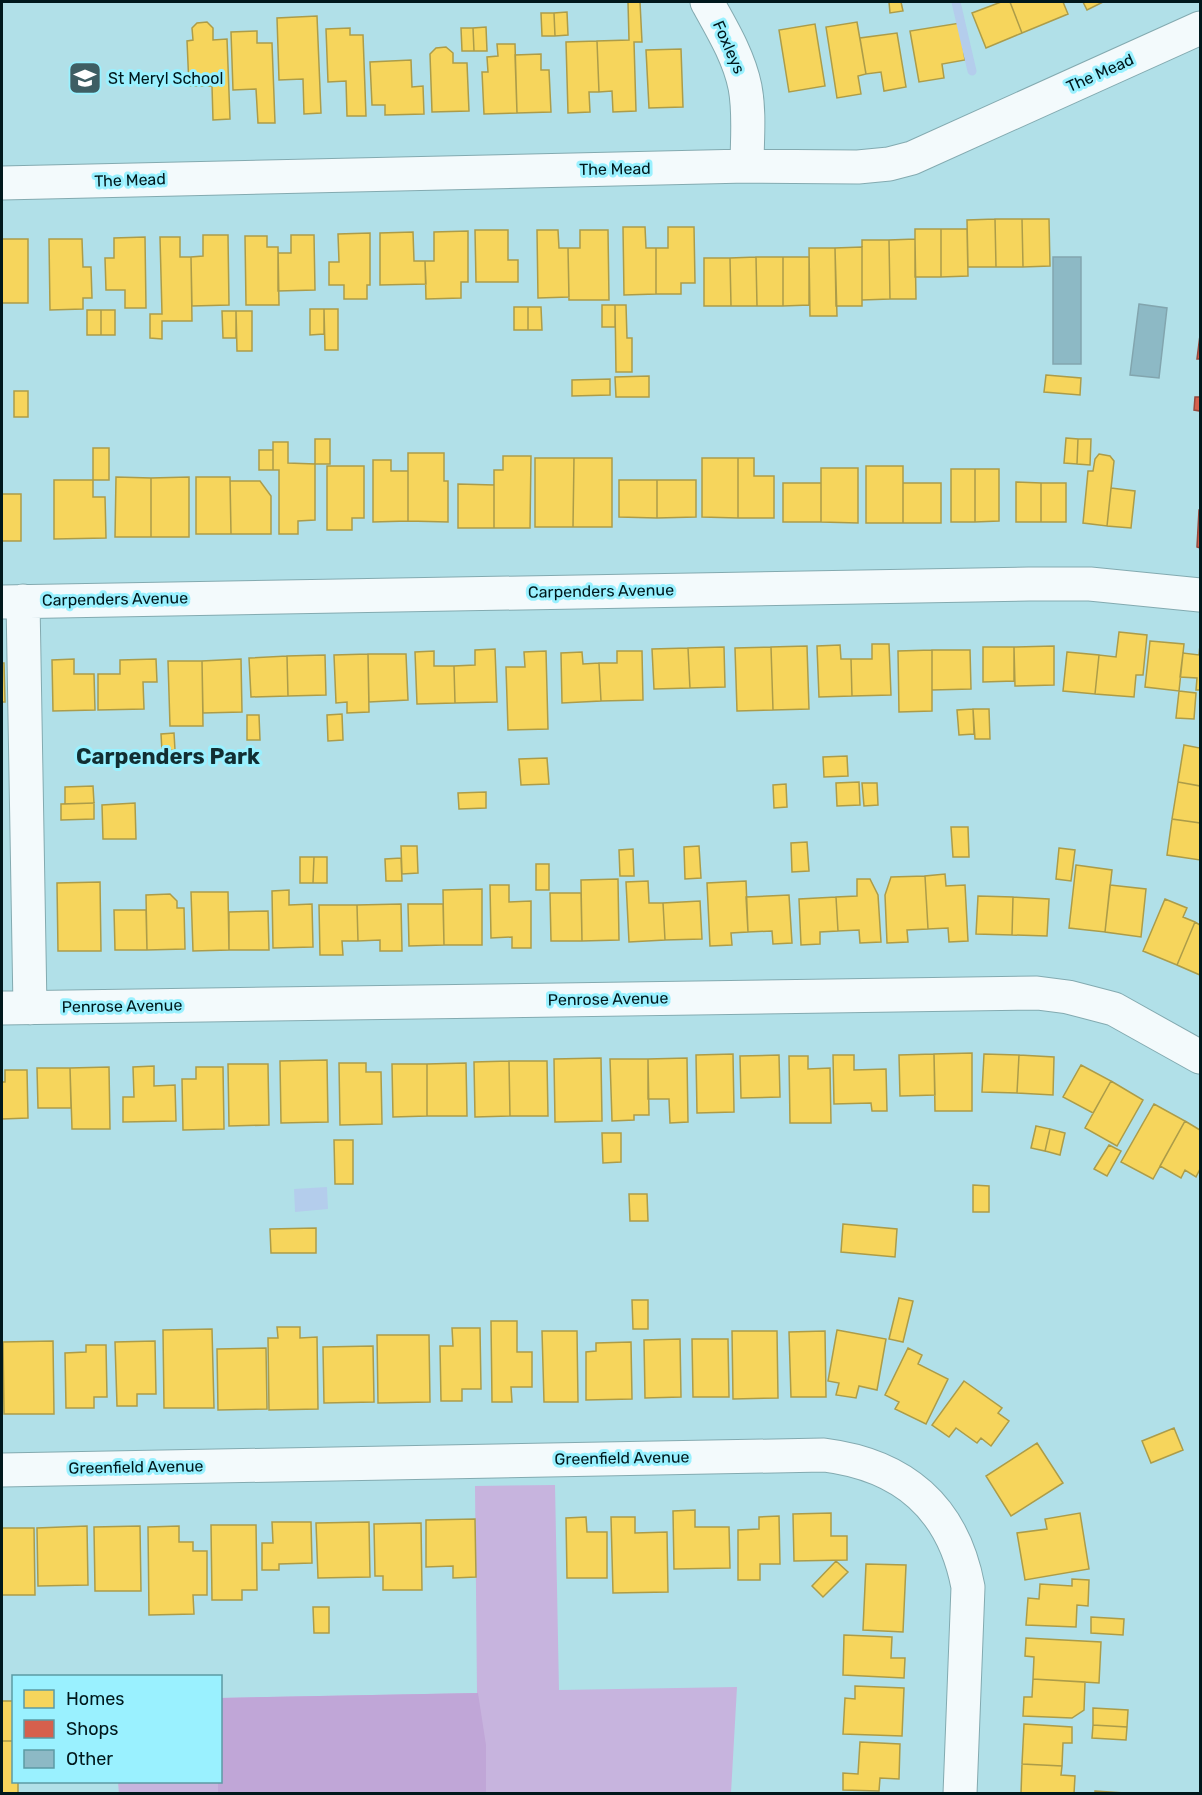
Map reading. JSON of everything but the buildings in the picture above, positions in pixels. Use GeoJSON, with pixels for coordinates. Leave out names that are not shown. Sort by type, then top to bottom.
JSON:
{"type":"FeatureCollection","features":[{"type":"Feature","properties":{"kind":"street","name":"Foxleys"},"geometry":{"type":"LineString","coordinates":[[708,2],[729,41],[745,88],[748,113],[747,166]]}},
{"type":"Feature","properties":{"kind":"street","name":"The Mead"},"geometry":{"type":"LineString","coordinates":[[2,183],[747,166],[858,167],[889,164],[912,158],[1200,28]]}},
{"type":"Feature","properties":{"kind":"street","name":"Carpenders Avenue"},"geometry":{"type":"LineString","coordinates":[[12,602],[1029,584],[1090,584],[1200,595]]}},
{"type":"Feature","properties":{"kind":"street"},"geometry":{"type":"LineString","coordinates":[[12,602],[16,1008]]}},
{"type":"Feature","properties":{"kind":"street","name":"Penrose Avenue"},"geometry":{"type":"LineString","coordinates":[[16,1008],[1037,993],[1068,997],[1114,1009],[1200,1057]]}},
{"type":"Feature","properties":{"kind":"street","name":"Greenfield Avenue"},"geometry":{"type":"LineString","coordinates":[[2,1470],[824,1455],[851,1459],[882,1471],[918,1492],[935,1509],[954,1540],[964,1567],[968,1587],[960,1794]]}},
{"type":"Feature","properties":{"kind":"shaded area"},"geometry":{"type":"Polygon","coordinates":[[[555,1485],[559,1690],[737,1687],[731,1793],[119,1794],[118,1783],[222,1783],[222,1698],[477,1693],[475,1486],[555,1485]]]}},
{"type":"Feature","properties":{"kind":"shaded area"},"geometry":{"type":"Polygon","coordinates":[[[478,1693],[486,1745],[486,1793],[218,1793],[218,1783],[222,1783],[222,1698],[478,1693]]]}},
{"type":"Feature","properties":{"kind":"water"},"geometry":{"type":"Polygon","coordinates":[[[327,1187],[328,1209],[295,1212],[294,1189],[327,1187]]]}},
{"type":"Feature","properties":{"kind":"waterway"},"geometry":{"type":"LineString","coordinates":[[956,2],[972,71]]}},
{"type":"Feature","properties":{"kind":"place","name":"St Meryl School"},"geometry":{"type":"Point","coordinates":[85,78]}},
{"type":"Feature","properties":{"kind":"district","name":"Carpenders Park"},"geometry":{"type":"Point","coordinates":[168,756]}}]}
